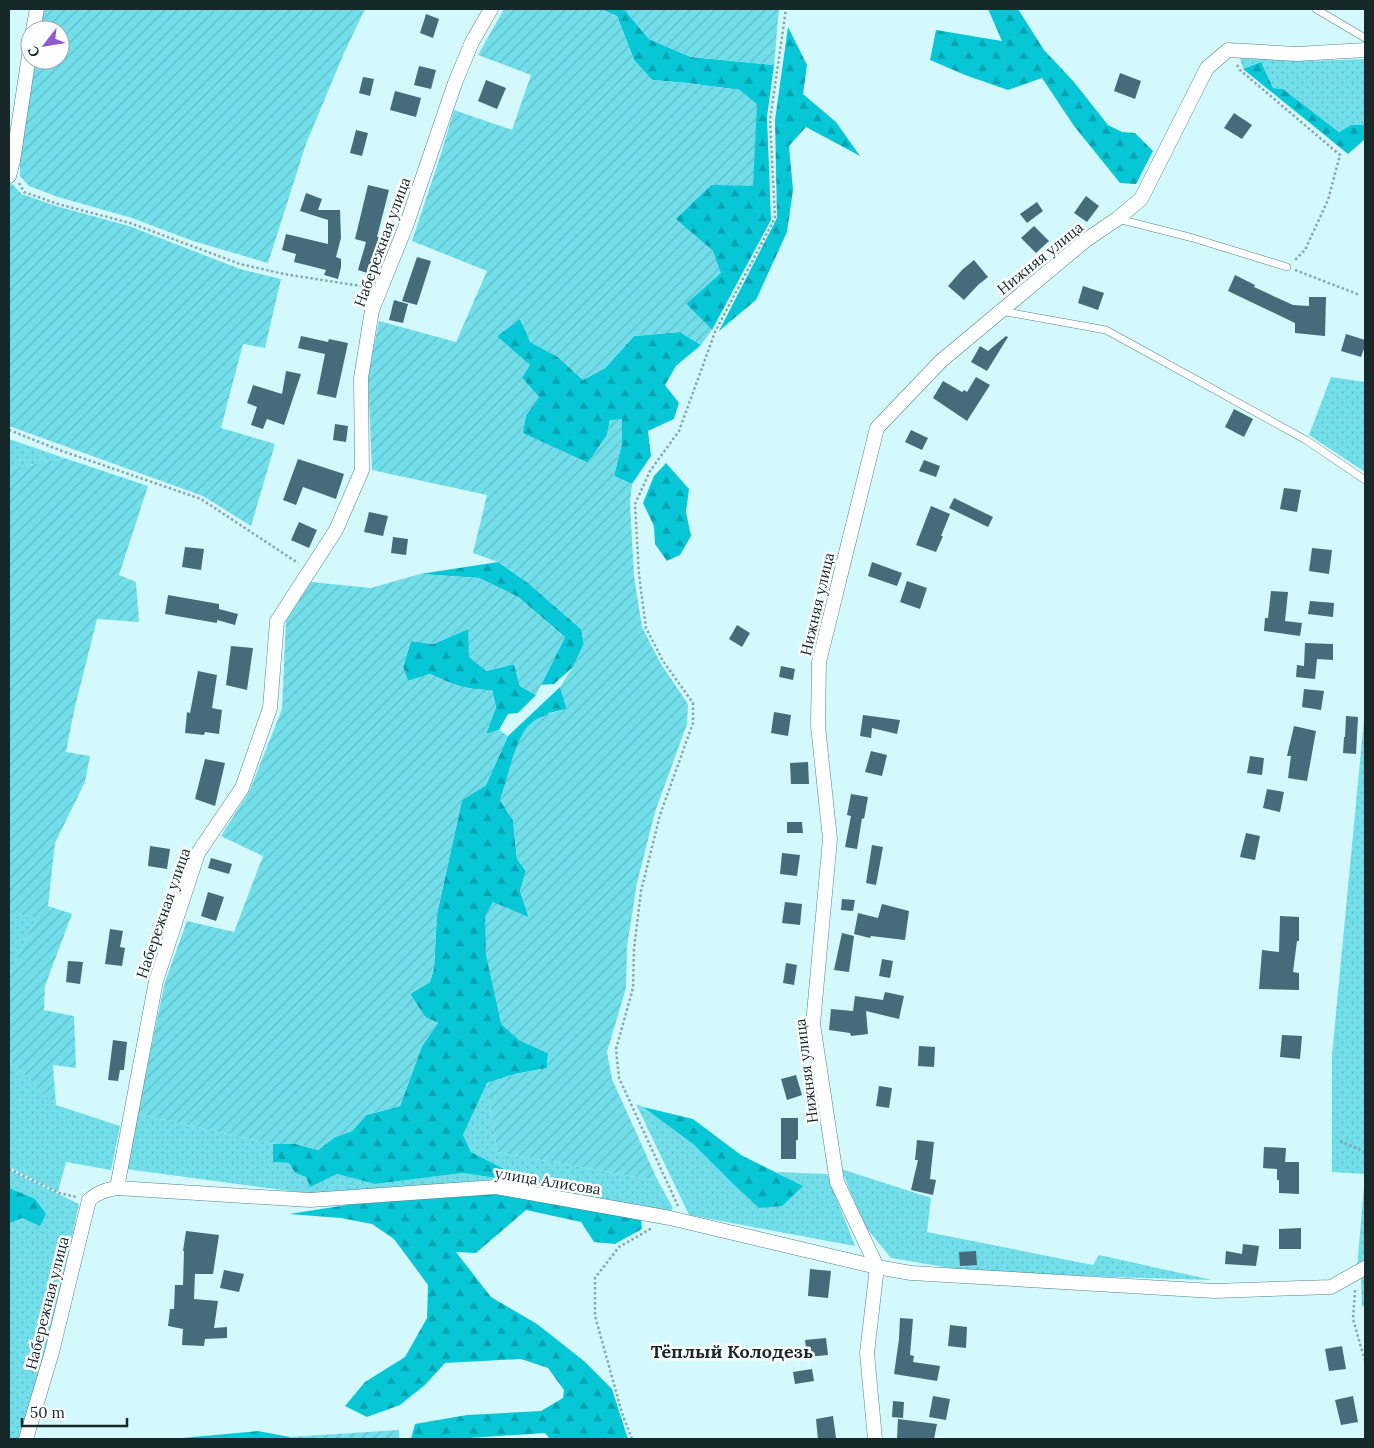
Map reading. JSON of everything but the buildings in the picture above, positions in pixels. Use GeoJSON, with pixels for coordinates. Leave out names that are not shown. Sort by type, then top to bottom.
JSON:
{"type":"FeatureCollection","features":[{"type":"Feature","properties":{"kind":"street","name":"Набережная улица"},"geometry":{"type":"LineString","coordinates":[[118,1188],[156,980],[198,853],[242,788],[270,708],[277,621],[336,530],[362,470],[361,378],[372,310],[406,226],[455,83],[472,42],[491,9]]}},
{"type":"Feature","properties":{"kind":"street"},"geometry":{"type":"LineString","coordinates":[[1228,50],[1297,54],[1365,50]]}},
{"type":"Feature","properties":{"kind":"street","name":"Нижняя улица"},"geometry":{"type":"LineString","coordinates":[[877,1266],[836,1182],[813,1024],[830,839],[818,726],[819,662],[877,428],[941,361],[1086,240],[1117,219],[1141,199],[1207,68],[1228,50]]}},
{"type":"Feature","properties":{"kind":"street"},"geometry":{"type":"LineString","coordinates":[[10,173],[27,70]]}},
{"type":"Feature","properties":{"kind":"street","name":"улица Алисова"},"geometry":{"type":"LineString","coordinates":[[118,1188],[310,1200],[496,1187],[685,1221],[911,1273],[1214,1291],[1330,1288],[1361,1271]]}},
{"type":"Feature","properties":{"kind":"street"},"geometry":{"type":"LineString","coordinates":[[89,1200],[104,1190],[118,1188]]}},
{"type":"Feature","properties":{"kind":"street","name":"Набережная улица"},"geometry":{"type":"LineString","coordinates":[[26,1439],[52,1352],[89,1200]]}},
{"type":"Feature","properties":{"kind":"street"},"geometry":{"type":"LineString","coordinates":[[874,1439],[867,1353],[877,1266]]}},
{"type":"Feature","properties":{"kind":"lane"},"geometry":{"type":"LineString","coordinates":[[1316,9],[1365,38]]}},
{"type":"Feature","properties":{"kind":"lane"},"geometry":{"type":"LineString","coordinates":[[1117,219],[1193,238],[1287,268]]}},
{"type":"Feature","properties":{"kind":"lane"},"geometry":{"type":"LineString","coordinates":[[1000,311],[1106,330],[1306,440],[1365,480]]}},
{"type":"Feature","properties":{"kind":"path"},"geometry":{"type":"LineString","coordinates":[[685,1221],[619,1078],[616,1049],[634,988],[634,949],[641,891],[660,815],[693,723],[693,703],[663,661],[646,628],[639,575],[635,504],[650,471],[679,431],[715,332],[775,218],[770,120],[786,9]]}},
{"type":"Feature","properties":{"kind":"path"},"geometry":{"type":"LineString","coordinates":[[1228,50],[1240,70],[1340,155],[1328,200],[1304,250],[1287,268],[1360,295]]}},
{"type":"Feature","properties":{"kind":"path"},"geometry":{"type":"LineString","coordinates":[[10,173],[24,192],[58,204],[130,223],[240,264],[284,274],[381,289]]}},
{"type":"Feature","properties":{"kind":"path"},"geometry":{"type":"LineString","coordinates":[[9,430],[62,451],[201,499],[310,571]]}},
{"type":"Feature","properties":{"kind":"path"},"geometry":{"type":"LineString","coordinates":[[1340,1141],[1365,1152]]}},
{"type":"Feature","properties":{"kind":"path"},"geometry":{"type":"LineString","coordinates":[[9,1169],[59,1193],[89,1200]]}},
{"type":"Feature","properties":{"kind":"path"},"geometry":{"type":"LineString","coordinates":[[632,1439],[622,1413],[595,1316],[595,1278],[619,1247],[670,1218]]}},
{"type":"Feature","properties":{"kind":"path"},"geometry":{"type":"LineString","coordinates":[[1361,1271],[1353,1319],[1365,1361]]}},
{"type":"Feature","properties":{"kind":"shaded area"},"geometry":{"type":"Polygon","coordinates":[[[44,9],[365,9],[344,53],[306,144],[268,263],[193,241],[132,218],[58,197],[29,186],[20,176],[20,161],[33,70],[70,70],[70,20],[42,20],[44,9]]]}},
{"type":"Feature","properties":{"kind":"shaded area"},"geometry":{"type":"Polygon","coordinates":[[[504,9],[600,9],[617,16],[634,60],[652,80],[740,90],[757,104],[753,186],[711,185],[676,219],[713,251],[721,273],[686,304],[712,330],[701,345],[680,332],[634,336],[605,368],[583,380],[558,357],[530,342],[520,319],[497,336],[530,365],[522,378],[539,397],[526,415],[523,433],[588,463],[607,435],[610,420],[622,419],[622,443],[614,476],[632,484],[630,502],[634,576],[642,627],[661,664],[688,704],[687,724],[655,812],[637,883],[627,946],[626,988],[607,1052],[612,1079],[658,1181],[497,1152],[487,1083],[515,1074],[547,1068],[548,1053],[519,1040],[501,1024],[486,955],[485,916],[493,902],[529,917],[520,891],[526,871],[517,859],[513,820],[500,800],[515,750],[523,732],[541,717],[567,709],[560,687],[573,667],[584,644],[581,629],[527,582],[498,562],[473,553],[487,495],[372,470],[368,376],[379,321],[456,342],[487,271],[412,241],[454,110],[512,130],[531,75],[478,55],[504,9]]]}},
{"type":"Feature","properties":{"kind":"shaded area"},"geometry":{"type":"Polygon","coordinates":[[[624,9],[779,9],[774,65],[691,57],[649,39],[624,9]]]}},
{"type":"Feature","properties":{"kind":"shaded area"},"geometry":{"type":"Polygon","coordinates":[[[1240,58],[1309,61],[1365,59],[1365,125],[1351,125],[1339,132],[1283,89],[1273,88],[1261,62],[1243,69],[1240,58]]]}},
{"type":"Feature","properties":{"kind":"shaded area"},"geometry":{"type":"Polygon","coordinates":[[[11,183],[22,194],[56,206],[129,226],[240,269],[281,279],[265,348],[243,344],[221,428],[275,444],[251,526],[203,496],[9,426],[9,189],[11,183]]]}},
{"type":"Feature","properties":{"kind":"shaded area"},"geometry":{"type":"Polygon","coordinates":[[[1331,377],[1365,382],[1365,472],[1309,435],[1331,377]]]}},
{"type":"Feature","properties":{"kind":"shaded area"},"geometry":{"type":"Polygon","coordinates":[[[9,439],[64,458],[9,469],[9,439]]]}},
{"type":"Feature","properties":{"kind":"shaded area"},"geometry":{"type":"Polygon","coordinates":[[[64,458],[148,486],[119,575],[136,582],[139,622],[97,619],[74,711],[66,752],[90,756],[85,782],[55,843],[48,906],[72,914],[45,986],[44,1010],[74,1016],[76,1068],[53,1065],[56,1105],[9,1060],[9,975],[36,918],[9,913],[9,469],[64,458]]]}},
{"type":"Feature","properties":{"kind":"shaded area"},"geometry":{"type":"Polygon","coordinates":[[[420,574],[479,578],[518,597],[565,637],[536,695],[520,686],[514,664],[486,671],[469,657],[468,629],[433,644],[411,641],[403,667],[408,681],[430,674],[460,686],[492,690],[496,707],[486,734],[499,730],[508,736],[486,785],[462,800],[437,914],[434,968],[430,982],[410,994],[425,1017],[438,1023],[422,1046],[400,1106],[366,1115],[352,1131],[335,1137],[318,1150],[296,1144],[273,1144],[137,1114],[165,982],[187,921],[234,932],[263,856],[221,836],[250,790],[282,709],[286,621],[311,582],[371,588],[420,574]]]}},
{"type":"Feature","properties":{"kind":"shaded area"},"geometry":{"type":"Polygon","coordinates":[[[1365,709],[1365,1174],[1332,1172],[1332,1055],[1365,709]]]}},
{"type":"Feature","properties":{"kind":"shaded area"},"geometry":{"type":"Polygon","coordinates":[[[9,913],[36,918],[9,975],[9,913]]]}},
{"type":"Feature","properties":{"kind":"shaded area"},"geometry":{"type":"Polygon","coordinates":[[[9,1060],[56,1105],[120,1126],[111,1170],[66,1162],[58,1192],[9,1167],[9,1060]]]}},
{"type":"Feature","properties":{"kind":"shaded area"},"geometry":{"type":"Polygon","coordinates":[[[487,1083],[497,1152],[658,1181],[673,1208],[670,1212],[312,1194],[126,1169],[137,1114],[273,1144],[273,1162],[289,1163],[295,1173],[306,1177],[310,1186],[337,1174],[375,1184],[463,1173],[496,1178],[504,1169],[471,1152],[463,1135],[487,1083]]]}},
{"type":"Feature","properties":{"kind":"shaded area"},"geometry":{"type":"Polygon","coordinates":[[[636,1104],[643,1107],[693,1144],[759,1208],[802,1186],[776,1172],[827,1174],[855,1246],[689,1215],[636,1104]]]}},
{"type":"Feature","properties":{"kind":"shaded area"},"geometry":{"type":"Polygon","coordinates":[[[841,1169],[931,1198],[927,1232],[1093,1265],[1099,1255],[1212,1280],[980,1273],[891,1258],[864,1225],[841,1169]]]}},
{"type":"Feature","properties":{"kind":"shaded area"},"geometry":{"type":"Polygon","coordinates":[[[9,1170],[79,1204],[48,1350],[18,1439],[9,1439],[9,1170]]]}},
{"type":"Feature","properties":{"kind":"shaded area"},"geometry":{"type":"Polygon","coordinates":[[[1365,1174],[1365,1264],[1357,1268],[1365,1174]]]}},
{"type":"Feature","properties":{"kind":"shaded area"},"geometry":{"type":"Polygon","coordinates":[[[1365,1275],[1365,1305],[1362,1307],[1361,1277],[1365,1275]]]}},
{"type":"Feature","properties":{"kind":"shaded area"},"geometry":{"type":"Polygon","coordinates":[[[399,1430],[399,1439],[288,1439],[290,1437],[399,1430]]]}},
{"type":"Feature","properties":{"kind":"green space"},"geometry":{"type":"Polygon","coordinates":[[[600,9],[624,9],[649,39],[691,57],[774,65],[767,117],[771,220],[712,330],[686,304],[713,251],[675,219],[711,185],[740,90],[652,80],[634,60],[617,16],[600,9]]]}},
{"type":"Feature","properties":{"kind":"green space"},"geometry":{"type":"Polygon","coordinates":[[[988,9],[1018,9],[1044,50],[1074,82],[1108,125],[1122,132],[1135,133],[1153,151],[1136,184],[1120,183],[1074,126],[1042,78],[1008,90],[930,60],[936,30],[1002,41],[988,9]]]}},
{"type":"Feature","properties":{"kind":"green space"},"geometry":{"type":"Polygon","coordinates":[[[788,27],[807,65],[803,94],[836,122],[860,156],[806,127],[789,146],[793,190],[787,232],[756,300],[719,331],[777,218],[775,120],[788,27]]]}},
{"type":"Feature","properties":{"kind":"green space"},"geometry":{"type":"Polygon","coordinates":[[[1261,62],[1273,88],[1283,89],[1339,132],[1351,125],[1365,125],[1365,139],[1348,154],[1243,69],[1261,62]]]}},
{"type":"Feature","properties":{"kind":"green space"},"geometry":{"type":"Polygon","coordinates":[[[520,319],[531,342],[558,357],[583,380],[605,368],[634,336],[680,332],[701,345],[676,366],[665,385],[679,403],[674,419],[648,431],[651,456],[632,484],[614,476],[622,443],[610,420],[607,435],[588,463],[522,433],[526,415],[539,397],[522,378],[497,336],[520,319]]]}},
{"type":"Feature","properties":{"kind":"green space"},"geometry":{"type":"Polygon","coordinates":[[[666,463],[689,489],[686,512],[691,536],[680,555],[667,561],[655,544],[654,526],[643,503],[654,476],[666,463]]]}},
{"type":"Feature","properties":{"kind":"green space"},"geometry":{"type":"Polygon","coordinates":[[[498,562],[527,582],[581,629],[584,644],[573,667],[554,684],[541,685],[565,637],[518,597],[479,578],[420,574],[498,562]]]}},
{"type":"Feature","properties":{"kind":"green space"},"geometry":{"type":"Polygon","coordinates":[[[468,629],[487,671],[514,664],[520,686],[536,695],[518,713],[508,714],[499,730],[486,734],[496,707],[492,690],[460,686],[430,674],[408,681],[403,667],[411,641],[433,644],[468,629]]]}},
{"type":"Feature","properties":{"kind":"green space"},"geometry":{"type":"Polygon","coordinates":[[[560,687],[567,709],[549,713],[509,774],[500,800],[513,820],[517,859],[526,871],[520,891],[529,918],[493,903],[519,1040],[548,1053],[547,1068],[515,1074],[487,1083],[463,1135],[471,1152],[504,1169],[501,1176],[496,1178],[463,1173],[375,1184],[337,1174],[310,1187],[306,1177],[295,1173],[289,1163],[273,1162],[273,1144],[296,1144],[318,1150],[335,1137],[352,1131],[366,1115],[400,1106],[422,1046],[438,1023],[425,1017],[410,994],[430,982],[434,968],[437,914],[462,800],[486,785],[508,736],[560,687]]]}},
{"type":"Feature","properties":{"kind":"green space"},"geometry":{"type":"Polygon","coordinates":[[[643,1107],[693,1119],[741,1155],[803,1186],[782,1206],[759,1208],[693,1144],[643,1107]]]}},
{"type":"Feature","properties":{"kind":"green space"},"geometry":{"type":"Polygon","coordinates":[[[9,1188],[35,1199],[46,1214],[40,1226],[22,1218],[9,1223],[9,1188]]]}},
{"type":"Feature","properties":{"kind":"green space"},"geometry":{"type":"Polygon","coordinates":[[[500,1190],[641,1220],[642,1229],[615,1244],[594,1242],[581,1222],[526,1210],[476,1253],[456,1252],[491,1297],[537,1324],[584,1361],[612,1389],[628,1439],[550,1439],[545,1433],[455,1439],[411,1439],[415,1424],[467,1415],[541,1411],[563,1398],[564,1390],[548,1368],[521,1359],[445,1363],[425,1385],[400,1405],[367,1417],[345,1406],[365,1382],[405,1357],[427,1318],[428,1285],[394,1239],[372,1224],[341,1218],[289,1214],[385,1199],[500,1190]]]}},
{"type":"Feature","properties":{"kind":"green space"},"geometry":{"type":"Polygon","coordinates":[[[258,1431],[290,1437],[288,1439],[172,1439],[258,1431]]]}},
{"type":"Feature","properties":{"kind":"district","name":"Тёплый Колодезь"},"geometry":{"type":"Point","coordinates":[732,1351]}}]}
